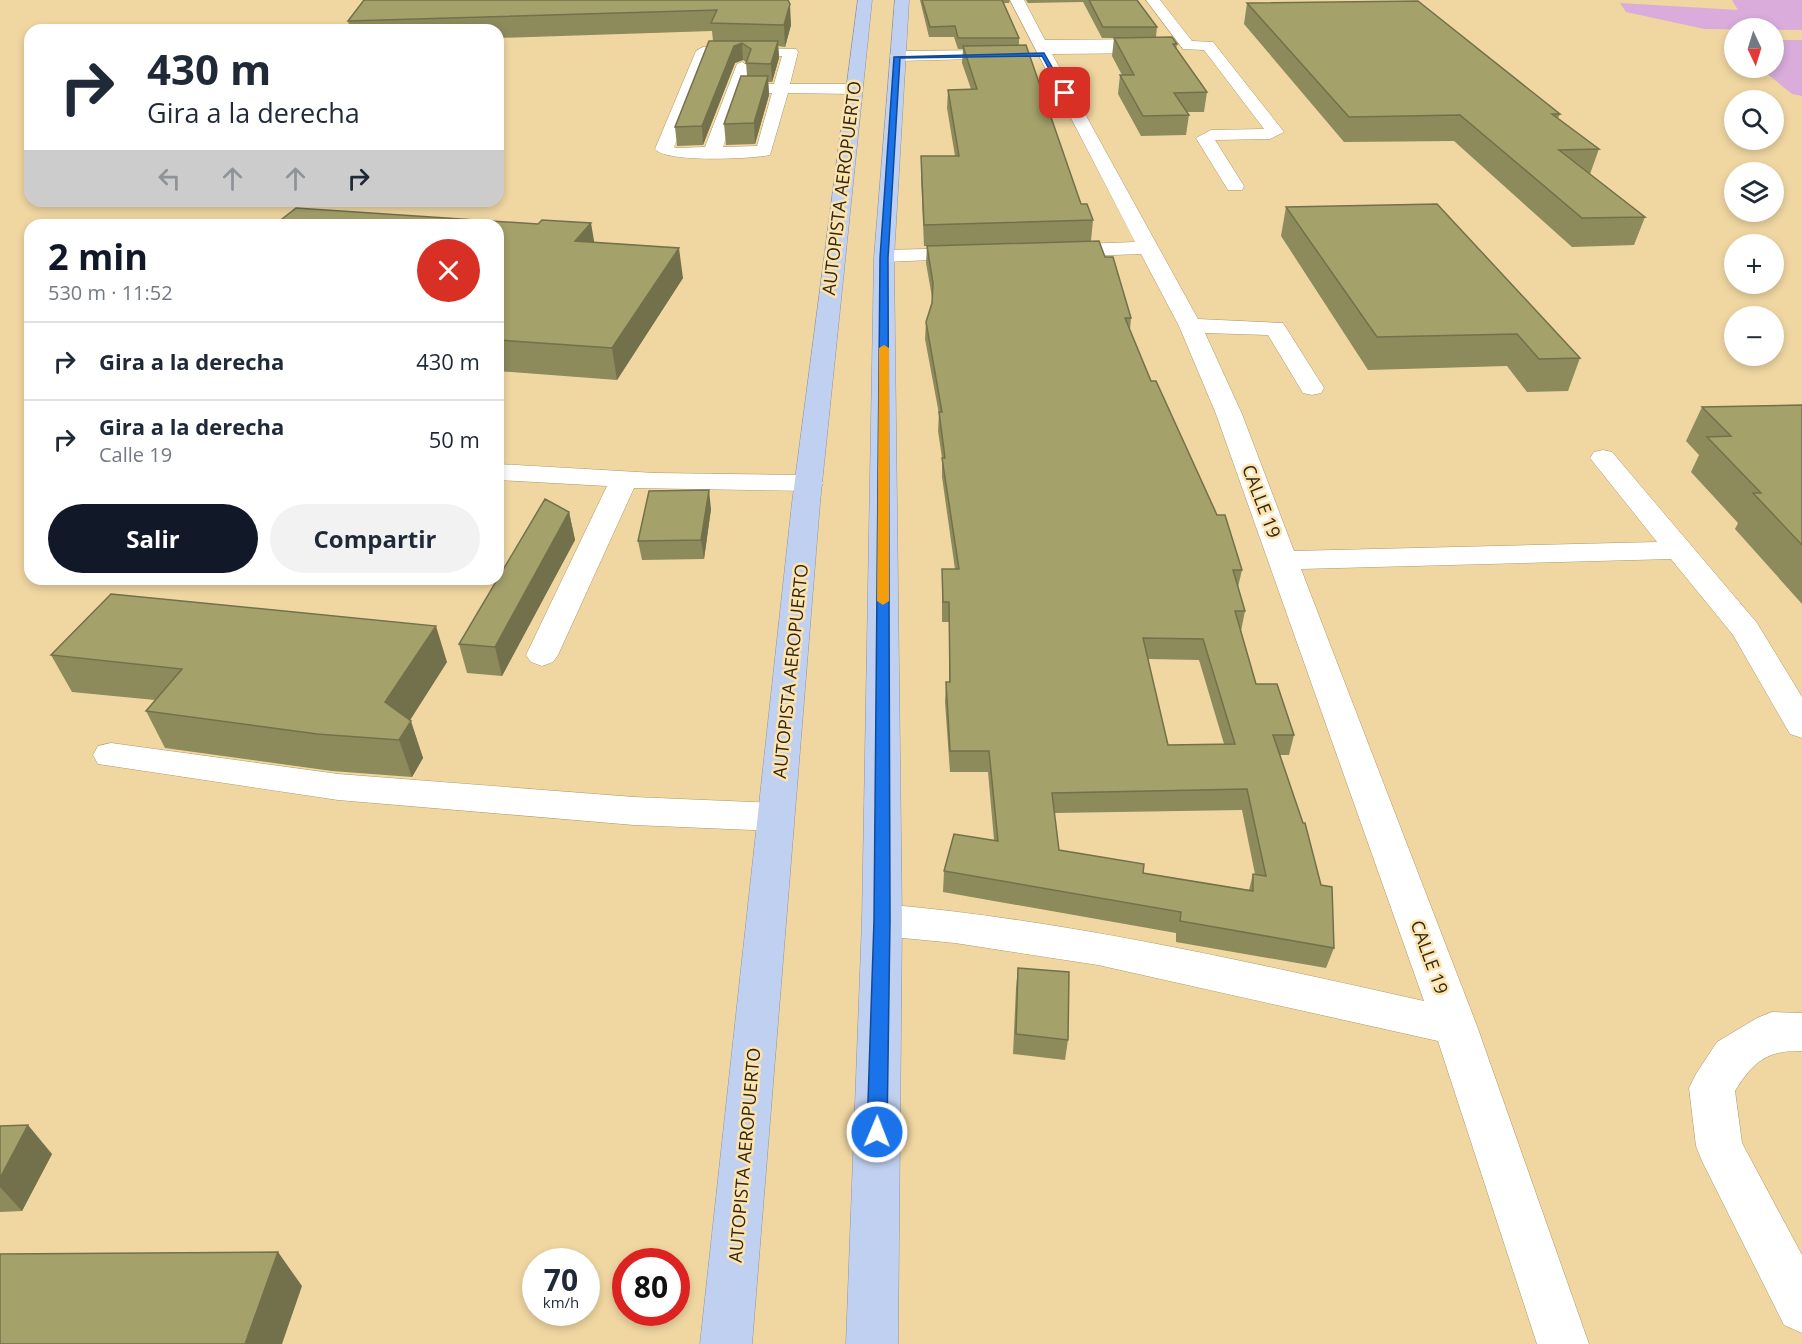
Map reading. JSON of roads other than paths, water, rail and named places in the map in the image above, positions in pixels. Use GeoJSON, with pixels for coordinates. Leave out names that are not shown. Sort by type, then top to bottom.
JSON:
{"type":"FeatureCollection","features":[{"type":"Feature","properties":{"kind":"highway","name":"AUTOPISTA AEROPUERTO"},"geometry":{"type":"LineString","coordinates":[[726,1344],[840,177],[865,0]]}},
{"type":"Feature","properties":{"kind":"highway"},"geometry":{"type":"LineString","coordinates":[[872,1344],[882,920],[884,256],[902,0]]}},
{"type":"Feature","properties":{"kind":"street","name":"CALLE 19"},"geometry":{"type":"LineString","coordinates":[[1017,0],[1190,326],[1229,414],[1285,560],[1455,1026],[1563,1344]]}},
{"type":"Feature","properties":{"kind":"street"},"geometry":{"type":"LineString","coordinates":[[1153,0],[1188,46]]}},
{"type":"Feature","properties":{"kind":"street"},"geometry":{"type":"LineString","coordinates":[[897,57],[1042,50],[1172,49],[1208,45],[1275,132],[1211,135],[1205,138],[1235,186]]}},
{"type":"Feature","properties":{"kind":"street"},"geometry":{"type":"LineString","coordinates":[[703,51],[748,51],[790,52],[764,152],[674,153],[664,149],[703,51]]}},
{"type":"Feature","properties":{"kind":"street"},"geometry":{"type":"LineString","coordinates":[[712,153],[748,51]]}},
{"type":"Feature","properties":{"kind":"street"},"geometry":{"type":"LineString","coordinates":[[735,88],[853,88]]}},
{"type":"Feature","properties":{"kind":"street"},"geometry":{"type":"LineString","coordinates":[[1034,252],[1149,248]]}},
{"type":"Feature","properties":{"kind":"street"},"geometry":{"type":"LineString","coordinates":[[884,256],[988,253]]}},
{"type":"Feature","properties":{"kind":"street"},"geometry":{"type":"LineString","coordinates":[[1190,326],[1275,328],[1312,388]]}},
{"type":"Feature","properties":{"kind":"street"},"geometry":{"type":"LineString","coordinates":[[1603,458],[1746,630],[1802,726]]}},
{"type":"Feature","properties":{"kind":"street"},"geometry":{"type":"LineString","coordinates":[[504,472],[624,479],[809,483]]}},
{"type":"Feature","properties":{"kind":"street"},"geometry":{"type":"LineString","coordinates":[[542,655],[624,479]]}},
{"type":"Feature","properties":{"kind":"street"},"geometry":{"type":"LineString","coordinates":[[1285,560],[1681,550]]}},
{"type":"Feature","properties":{"kind":"street"},"geometry":{"type":"LineString","coordinates":[[111,755],[338,787],[634,811],[776,818]]}},
{"type":"Feature","properties":{"kind":"street"},"geometry":{"type":"LineString","coordinates":[[882,920],[949,924],[1091,945],[1455,1026]]}},
{"type":"Feature","properties":{"kind":"street"},"geometry":{"type":"LineString","coordinates":[[1802,1032],[1772,1031],[1733,1056],[1712,1089],[1719,1146],[1802,1307]]}}]}
